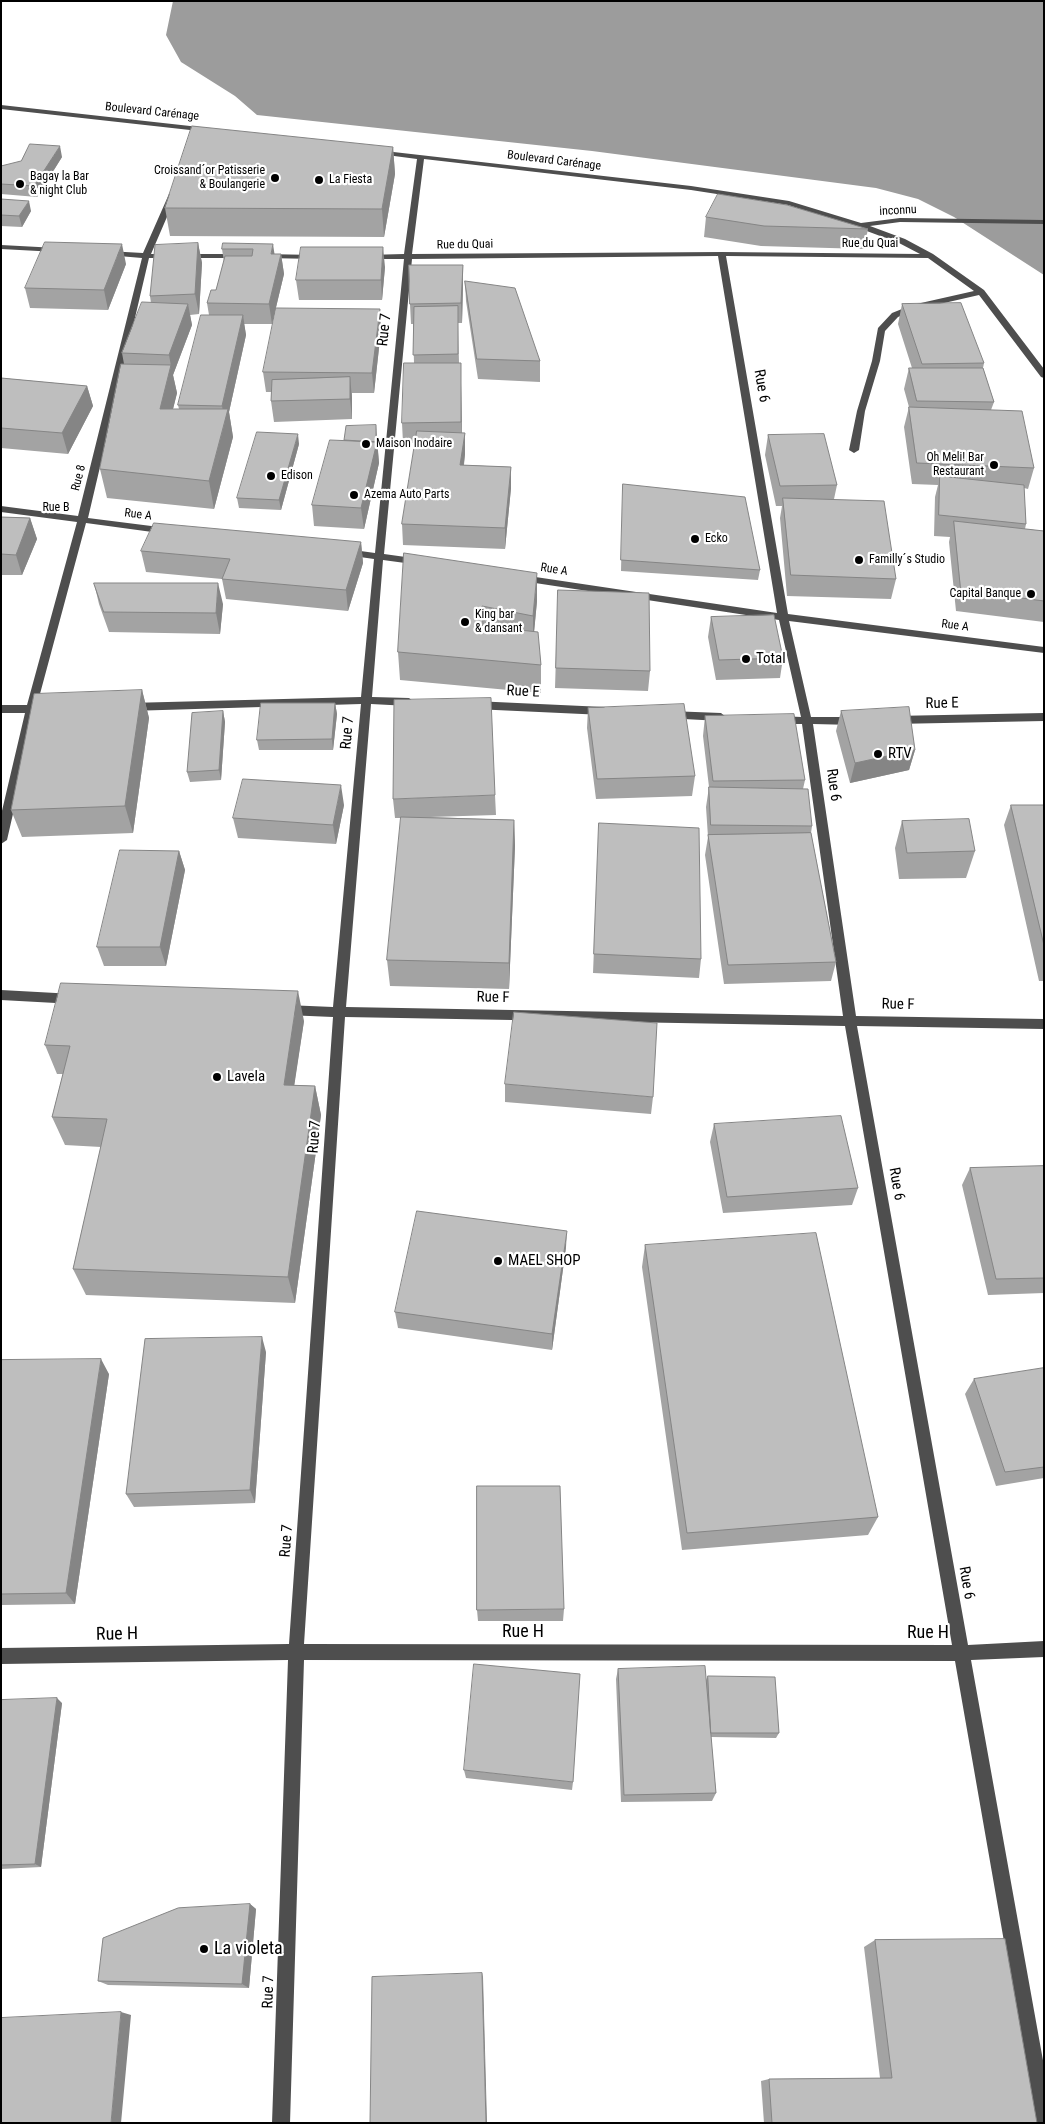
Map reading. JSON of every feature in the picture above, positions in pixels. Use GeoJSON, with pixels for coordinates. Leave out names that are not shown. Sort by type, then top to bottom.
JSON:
{"type":"FeatureCollection","features":[{"type":"Feature","properties":{"kind":"street","name":"Boulevard Carénage"},"geometry":{"type":"LineString","coordinates":[[1,107],[199,133],[220,131]]}},
{"type":"Feature","properties":{"kind":"street","name":"Boulevard Carénage"},"geometry":{"type":"LineString","coordinates":[[373,151],[691,188],[779,202],[859,225],[902,241],[930,256],[981,292],[1044,375]]}},
{"type":"Feature","properties":{"kind":"street","name":"Rue 7"},"geometry":{"type":"LineString","coordinates":[[281,2123],[296,1652],[339,1012],[408,257],[421,157]]}},
{"type":"Feature","properties":{"kind":"street","name":"Rue 8"},"geometry":{"type":"LineString","coordinates":[[1,840],[32,710],[82,521],[146,256],[177,183]]}},
{"type":"Feature","properties":{"kind":"street","name":"inconnu"},"geometry":{"type":"LineString","coordinates":[[859,225],[900,220],[1044,222]]}},
{"type":"Feature","properties":{"kind":"street"},"geometry":{"type":"LineString","coordinates":[[1,247],[69,251]]}},
{"type":"Feature","properties":{"kind":"street"},"geometry":{"type":"LineString","coordinates":[[98,253],[146,256],[331,257]]}},
{"type":"Feature","properties":{"kind":"street","name":"Rue du Quai"},"geometry":{"type":"LineString","coordinates":[[360,257],[722,254],[930,256]]}},
{"type":"Feature","properties":{"kind":"street","name":"Rue 6"},"geometry":{"type":"LineString","coordinates":[[722,254],[783,617],[807,722],[850,1020],[1044,2119]]}},
{"type":"Feature","properties":{"kind":"street"},"geometry":{"type":"LineString","coordinates":[[854,450],[861,411],[876,361],[882,330],[895,315],[915,307],[981,292]]}},
{"type":"Feature","properties":{"kind":"street","name":"Rue A"},"geometry":{"type":"LineString","coordinates":[[1,509],[178,532]]}},
{"type":"Feature","properties":{"kind":"street","name":"Rue B"},"geometry":{"type":"LineString","coordinates":[[10,520],[82,521]]}},
{"type":"Feature","properties":{"kind":"street"},"geometry":{"type":"LineString","coordinates":[[331,550],[429,564]]}},
{"type":"Feature","properties":{"kind":"street","name":"Rue A"},"geometry":{"type":"LineString","coordinates":[[508,575],[783,617],[1044,650]]}},
{"type":"Feature","properties":{"kind":"street"},"geometry":{"type":"LineString","coordinates":[[120,707],[367,700],[416,702]]}},
{"type":"Feature","properties":{"kind":"street","name":"Rue E"},"geometry":{"type":"LineString","coordinates":[[465,704],[611,712]]}},
{"type":"Feature","properties":{"kind":"street"},"geometry":{"type":"LineString","coordinates":[[1,709],[61,709]]}},
{"type":"Feature","properties":{"kind":"street"},"geometry":{"type":"LineString","coordinates":[[660,714],[729,718]]}},
{"type":"Feature","properties":{"kind":"street","name":"Rue E"},"geometry":{"type":"LineString","coordinates":[[886,720],[1044,717]]}},
{"type":"Feature","properties":{"kind":"street"},"geometry":{"type":"LineString","coordinates":[[768,720],[807,722],[866,720]]}},
{"type":"Feature","properties":{"kind":"street"},"geometry":{"type":"LineString","coordinates":[[1,995],[91,1000]]}},
{"type":"Feature","properties":{"kind":"street","name":"Rue F"},"geometry":{"type":"LineString","coordinates":[[270,1009],[339,1012],[1044,1024]]}},
{"type":"Feature","properties":{"kind":"street","name":"Rue H"},"geometry":{"type":"LineString","coordinates":[[1,1656],[296,1652],[962,1653],[1044,1649]]}},
{"type":"Feature","properties":{"kind":"shaded area"},"geometry":{"type":"Polygon","coordinates":[[[173,1],[1044,1],[1044,275],[954,217],[918,199],[876,188],[592,151],[257,115],[235,96],[181,62],[166,35],[173,1]]]}},
{"type":"Feature","properties":{"kind":"building"},"geometry":{"type":"Polygon","coordinates":[[[192,126],[393,147],[382,209],[165,208],[192,126]]]}},
{"type":"Feature","properties":{"kind":"building"},"geometry":{"type":"Polygon","coordinates":[[[30,144],[60,146],[34,186],[1,184],[1,166],[21,161],[30,144]]]}},
{"type":"Feature","properties":{"kind":"building"},"geometry":{"type":"Polygon","coordinates":[[[718,194],[787,205],[868,229],[764,226],[706,217],[718,194]]]}},
{"type":"Feature","properties":{"kind":"building"},"geometry":{"type":"Polygon","coordinates":[[[1,199],[29,201],[19,216],[1,215],[1,199]]]}},
{"type":"Feature","properties":{"kind":"building"},"geometry":{"type":"Polygon","coordinates":[[[45,242],[122,244],[104,290],[25,288],[45,242]]]}},
{"type":"Feature","properties":{"kind":"building"},"geometry":{"type":"Polygon","coordinates":[[[198,243],[195,294],[150,296],[155,245],[198,243]]]}},
{"type":"Feature","properties":{"kind":"building"},"geometry":{"type":"Polygon","coordinates":[[[223,243],[273,244],[271,254],[281,254],[269,304],[207,303],[211,290],[216,290],[225,256],[252,256],[253,249],[222,249],[223,243]]]}},
{"type":"Feature","properties":{"kind":"building"},"geometry":{"type":"Polygon","coordinates":[[[301,247],[383,247],[381,280],[296,280],[301,247]]]}},
{"type":"Feature","properties":{"kind":"building"},"geometry":{"type":"Polygon","coordinates":[[[409,265],[463,265],[461,303],[410,304],[409,265]]]}},
{"type":"Feature","properties":{"kind":"building"},"geometry":{"type":"Polygon","coordinates":[[[465,281],[515,288],[540,361],[477,359],[465,281]]]}},
{"type":"Feature","properties":{"kind":"building"},"geometry":{"type":"Polygon","coordinates":[[[142,302],[188,304],[169,355],[122,353],[142,302]]]}},
{"type":"Feature","properties":{"kind":"building"},"geometry":{"type":"Polygon","coordinates":[[[961,303],[984,363],[922,364],[902,304],[961,303]]]}},
{"type":"Feature","properties":{"kind":"building"},"geometry":{"type":"Polygon","coordinates":[[[458,306],[458,354],[413,355],[414,307],[458,306]]]}},
{"type":"Feature","properties":{"kind":"building"},"geometry":{"type":"Polygon","coordinates":[[[276,308],[380,309],[372,373],[263,372],[276,308]]]}},
{"type":"Feature","properties":{"kind":"building"},"geometry":{"type":"Polygon","coordinates":[[[201,315],[243,315],[222,406],[178,405],[201,315]]]}},
{"type":"Feature","properties":{"kind":"building"},"geometry":{"type":"Polygon","coordinates":[[[404,363],[461,363],[461,422],[402,423],[404,363]]]}},
{"type":"Feature","properties":{"kind":"building"},"geometry":{"type":"Polygon","coordinates":[[[121,364],[171,365],[160,409],[228,409],[209,481],[100,469],[121,364]]]}},
{"type":"Feature","properties":{"kind":"building"},"geometry":{"type":"Polygon","coordinates":[[[909,368],[983,368],[994,402],[917,401],[909,368]]]}},
{"type":"Feature","properties":{"kind":"building"},"geometry":{"type":"Polygon","coordinates":[[[350,377],[350,399],[271,401],[272,380],[350,377]]]}},
{"type":"Feature","properties":{"kind":"building"},"geometry":{"type":"Polygon","coordinates":[[[1,378],[87,386],[62,433],[1,428],[1,378]]]}},
{"type":"Feature","properties":{"kind":"building"},"geometry":{"type":"Polygon","coordinates":[[[909,407],[1022,411],[1034,468],[917,463],[909,407]]]}},
{"type":"Feature","properties":{"kind":"building"},"geometry":{"type":"Polygon","coordinates":[[[376,425],[376,442],[344,440],[346,426],[376,425]]]}},
{"type":"Feature","properties":{"kind":"building"},"geometry":{"type":"Polygon","coordinates":[[[417,431],[465,433],[460,465],[511,467],[505,528],[402,524],[417,431]]]}},
{"type":"Feature","properties":{"kind":"building"},"geometry":{"type":"Polygon","coordinates":[[[257,432],[298,434],[279,500],[237,498],[257,432]]]}},
{"type":"Feature","properties":{"kind":"building"},"geometry":{"type":"Polygon","coordinates":[[[824,434],[837,485],[780,486],[768,435],[824,434]]]}},
{"type":"Feature","properties":{"kind":"building"},"geometry":{"type":"Polygon","coordinates":[[[330,440],[377,442],[361,508],[312,505],[330,440]]]}},
{"type":"Feature","properties":{"kind":"building"},"geometry":{"type":"Polygon","coordinates":[[[940,476],[1024,485],[1026,524],[939,515],[940,476]]]}},
{"type":"Feature","properties":{"kind":"building"},"geometry":{"type":"Polygon","coordinates":[[[623,484],[745,497],[760,570],[621,560],[623,484]]]}},
{"type":"Feature","properties":{"kind":"building"},"geometry":{"type":"Polygon","coordinates":[[[783,498],[884,501],[896,579],[791,575],[783,498]]]}},
{"type":"Feature","properties":{"kind":"building"},"geometry":{"type":"Polygon","coordinates":[[[1,517],[30,518],[16,555],[1,554],[1,517]]]}},
{"type":"Feature","properties":{"kind":"building"},"geometry":{"type":"Polygon","coordinates":[[[954,521],[1044,531],[1044,601],[961,590],[954,521]]]}},
{"type":"Feature","properties":{"kind":"building"},"geometry":{"type":"Polygon","coordinates":[[[154,523],[361,542],[346,590],[222,579],[230,559],[141,551],[154,523]]]}},
{"type":"Feature","properties":{"kind":"building"},"geometry":{"type":"Polygon","coordinates":[[[404,553],[537,573],[533,616],[482,606],[483,626],[538,632],[541,665],[398,652],[404,553]]]}},
{"type":"Feature","properties":{"kind":"building"},"geometry":{"type":"Polygon","coordinates":[[[94,583],[218,583],[216,613],[104,612],[94,583]]]}},
{"type":"Feature","properties":{"kind":"building"},"geometry":{"type":"Polygon","coordinates":[[[558,590],[649,593],[650,671],[556,668],[558,590]]]}},
{"type":"Feature","properties":{"kind":"building"},"geometry":{"type":"Polygon","coordinates":[[[774,615],[783,658],[719,660],[711,617],[774,615]]]}},
{"type":"Feature","properties":{"kind":"building"},"geometry":{"type":"Polygon","coordinates":[[[142,690],[125,806],[11,810],[34,694],[142,690]]]}},
{"type":"Feature","properties":{"kind":"building"},"geometry":{"type":"Polygon","coordinates":[[[491,698],[495,795],[393,799],[394,700],[491,698]]]}},
{"type":"Feature","properties":{"kind":"building"},"geometry":{"type":"Polygon","coordinates":[[[261,703],[335,703],[332,739],[257,740],[261,703]]]}},
{"type":"Feature","properties":{"kind":"building"},"geometry":{"type":"Polygon","coordinates":[[[684,704],[695,776],[597,779],[588,708],[684,704]]]}},
{"type":"Feature","properties":{"kind":"building"},"geometry":{"type":"Polygon","coordinates":[[[909,707],[915,750],[855,763],[841,711],[909,707]]]}},
{"type":"Feature","properties":{"kind":"building"},"geometry":{"type":"Polygon","coordinates":[[[223,711],[219,770],[187,772],[192,713],[223,711]]]}},
{"type":"Feature","properties":{"kind":"building"},"geometry":{"type":"Polygon","coordinates":[[[794,714],[805,780],[713,781],[705,716],[794,714]]]}},
{"type":"Feature","properties":{"kind":"building"},"geometry":{"type":"Polygon","coordinates":[[[243,779],[341,785],[333,825],[233,818],[243,779]]]}},
{"type":"Feature","properties":{"kind":"building"},"geometry":{"type":"Polygon","coordinates":[[[709,787],[808,789],[812,826],[711,825],[709,787]]]}},
{"type":"Feature","properties":{"kind":"building"},"geometry":{"type":"Polygon","coordinates":[[[1011,805],[1044,805],[1044,945],[1011,805]]]}},
{"type":"Feature","properties":{"kind":"building"},"geometry":{"type":"Polygon","coordinates":[[[401,817],[514,820],[509,963],[387,960],[401,817]]]}},
{"type":"Feature","properties":{"kind":"building"},"geometry":{"type":"Polygon","coordinates":[[[969,819],[975,851],[907,853],[902,821],[969,819]]]}},
{"type":"Feature","properties":{"kind":"building"},"geometry":{"type":"Polygon","coordinates":[[[599,823],[699,828],[701,959],[594,954],[599,823]]]}},
{"type":"Feature","properties":{"kind":"building"},"geometry":{"type":"Polygon","coordinates":[[[811,833],[836,962],[728,965],[708,835],[811,833]]]}},
{"type":"Feature","properties":{"kind":"building"},"geometry":{"type":"Polygon","coordinates":[[[120,850],[179,851],[160,947],[97,947],[120,850]]]}},
{"type":"Feature","properties":{"kind":"building"},"geometry":{"type":"Polygon","coordinates":[[[61,983],[298,991],[284,1085],[315,1086],[288,1277],[73,1269],[107,1119],[52,1117],[70,1046],[45,1045],[61,983]]]}},
{"type":"Feature","properties":{"kind":"building"},"geometry":{"type":"Polygon","coordinates":[[[514,1012],[657,1023],[653,1097],[505,1084],[514,1012]]]}},
{"type":"Feature","properties":{"kind":"building"},"geometry":{"type":"Polygon","coordinates":[[[841,1116],[858,1188],[727,1197],[714,1124],[841,1116]]]}},
{"type":"Feature","properties":{"kind":"building"},"geometry":{"type":"Polygon","coordinates":[[[1044,1166],[1044,1278],[996,1279],[970,1168],[1044,1166]]]}},
{"type":"Feature","properties":{"kind":"building"},"geometry":{"type":"Polygon","coordinates":[[[417,1211],[567,1231],[552,1334],[395,1312],[417,1211]]]}},
{"type":"Feature","properties":{"kind":"building"},"geometry":{"type":"Polygon","coordinates":[[[816,1233],[878,1517],[687,1533],[645,1245],[816,1233]]]}},
{"type":"Feature","properties":{"kind":"building"},"geometry":{"type":"Polygon","coordinates":[[[262,1337],[250,1490],[126,1494],[145,1339],[262,1337]]]}},
{"type":"Feature","properties":{"kind":"building"},"geometry":{"type":"Polygon","coordinates":[[[101,1359],[66,1593],[1,1594],[1,1360],[101,1359]]]}},
{"type":"Feature","properties":{"kind":"building"},"geometry":{"type":"Polygon","coordinates":[[[1044,1368],[1044,1467],[1005,1472],[974,1379],[1044,1368]]]}},
{"type":"Feature","properties":{"kind":"building"},"geometry":{"type":"Polygon","coordinates":[[[477,1486],[560,1486],[564,1609],[477,1610],[477,1486]]]}},
{"type":"Feature","properties":{"kind":"building"},"geometry":{"type":"Polygon","coordinates":[[[474,1664],[580,1674],[573,1782],[464,1770],[474,1664]]]}},
{"type":"Feature","properties":{"kind":"building"},"geometry":{"type":"Polygon","coordinates":[[[705,1666],[716,1793],[624,1795],[618,1669],[705,1666]]]}},
{"type":"Feature","properties":{"kind":"building"},"geometry":{"type":"Polygon","coordinates":[[[708,1676],[775,1677],[779,1733],[711,1733],[708,1676]]]}},
{"type":"Feature","properties":{"kind":"building"},"geometry":{"type":"Polygon","coordinates":[[[57,1698],[35,1864],[1,1865],[1,1700],[57,1698]]]}},
{"type":"Feature","properties":{"kind":"building"},"geometry":{"type":"Polygon","coordinates":[[[250,1904],[242,1984],[98,1981],[103,1938],[178,1908],[250,1904]]]}},
{"type":"Feature","properties":{"kind":"building"},"geometry":{"type":"Polygon","coordinates":[[[1005,1939],[1037,2123],[772,2123],[769,2079],[892,2078],[875,1940],[1005,1939]]]}},
{"type":"Feature","properties":{"kind":"building"},"geometry":{"type":"Polygon","coordinates":[[[482,1973],[486,2123],[370,2123],[372,1977],[482,1973]]]}},
{"type":"Feature","properties":{"kind":"building"},"geometry":{"type":"Polygon","coordinates":[[[121,2012],[111,2123],[1,2123],[1,2018],[121,2012]]]}},
{"type":"Feature","properties":{"kind":"place","name":"Croissand´or Patisserie & Boulangerie"},"geometry":{"type":"Point","coordinates":[275,178]}},
{"type":"Feature","properties":{"kind":"place","name":"La Fiesta"},"geometry":{"type":"Point","coordinates":[319,180]}},
{"type":"Feature","properties":{"kind":"place","name":"Bagay la Bar & night Club"},"geometry":{"type":"Point","coordinates":[20,184]}},
{"type":"Feature","properties":{"kind":"place","name":"Maison Inodaire"},"geometry":{"type":"Point","coordinates":[366,444]}},
{"type":"Feature","properties":{"kind":"place","name":"Oh Meli! Bar Restaurant"},"geometry":{"type":"Point","coordinates":[994,465]}},
{"type":"Feature","properties":{"kind":"place","name":"Edison"},"geometry":{"type":"Point","coordinates":[271,476]}},
{"type":"Feature","properties":{"kind":"place","name":"Azema Auto Parts"},"geometry":{"type":"Point","coordinates":[354,495]}},
{"type":"Feature","properties":{"kind":"place","name":"Ecko"},"geometry":{"type":"Point","coordinates":[695,539]}},
{"type":"Feature","properties":{"kind":"place","name":"Familly´s Studio"},"geometry":{"type":"Point","coordinates":[859,560]}},
{"type":"Feature","properties":{"kind":"place","name":"Capital Banque"},"geometry":{"type":"Point","coordinates":[1031,594]}},
{"type":"Feature","properties":{"kind":"place","name":"King bar & dansant"},"geometry":{"type":"Point","coordinates":[465,622]}},
{"type":"Feature","properties":{"kind":"place","name":"Total"},"geometry":{"type":"Point","coordinates":[746,659]}},
{"type":"Feature","properties":{"kind":"place","name":"RTV"},"geometry":{"type":"Point","coordinates":[878,754]}},
{"type":"Feature","properties":{"kind":"place","name":"Lavela"},"geometry":{"type":"Point","coordinates":[217,1077]}},
{"type":"Feature","properties":{"kind":"place","name":"MAEL SHOP"},"geometry":{"type":"Point","coordinates":[498,1261]}},
{"type":"Feature","properties":{"kind":"place","name":"La violeta"},"geometry":{"type":"Point","coordinates":[204,1949]}}]}
